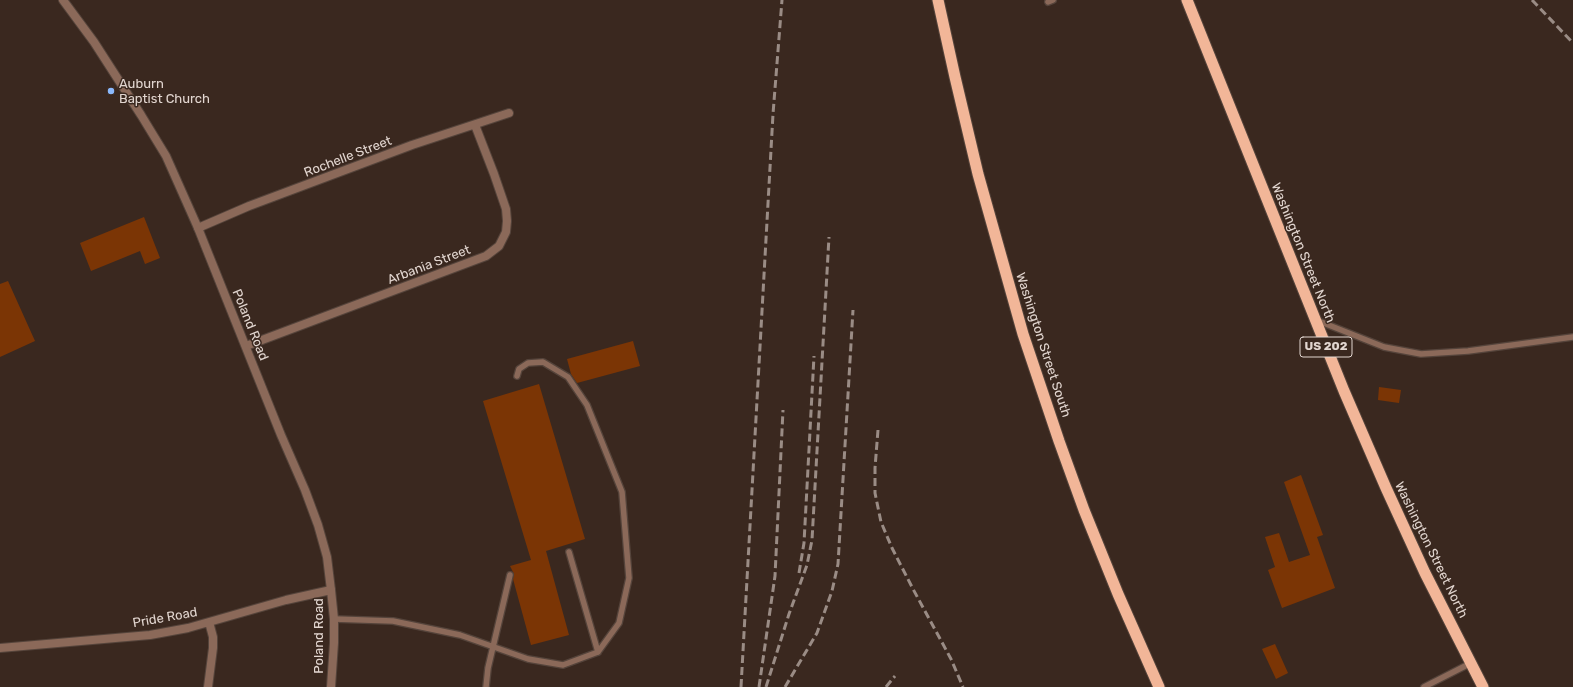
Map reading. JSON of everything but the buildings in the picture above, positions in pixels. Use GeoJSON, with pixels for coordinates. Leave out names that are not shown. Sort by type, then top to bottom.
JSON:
{"type":"FeatureCollection","features":[{"type":"Feature","properties":{"kind":"highway","name":"Washington Street South"},"geometry":{"type":"LineString","coordinates":[[938,0],[978,174],[1023,334],[1084,510],[1118,594],[1159,687]]}},
{"type":"Feature","properties":{"kind":"highway","name":"Washington Street North"},"geometry":{"type":"LineString","coordinates":[[1187,0],[1315,319],[1386,488],[1425,573],[1483,687]]}},
{"type":"Feature","properties":{"kind":"street","name":"Poland Road"},"geometry":{"type":"LineString","coordinates":[[63,0],[94,42],[166,156],[198,228],[281,435],[305,490],[318,525],[327,557],[334,619],[331,687]]}},
{"type":"Feature","properties":{"kind":"street","name":"Rochelle Street"},"geometry":{"type":"LineString","coordinates":[[198,228],[249,206],[412,145],[509,113]]}},
{"type":"Feature","properties":{"kind":"street","name":"Arbania Street"},"geometry":{"type":"LineString","coordinates":[[246,346],[486,256],[499,246],[506,232],[506,209],[475,125]]}},
{"type":"Feature","properties":{"kind":"street","name":"Pride Road"},"geometry":{"type":"LineString","coordinates":[[0,648],[150,635],[188,628],[286,600],[331,590]]}},
{"type":"Feature","properties":{"kind":"street"},"geometry":{"type":"LineString","coordinates":[[208,687],[213,648],[213,637],[209,622]]}},
{"type":"Feature","properties":{"kind":"lane"},"geometry":{"type":"LineString","coordinates":[[1315,319],[1384,347],[1421,354],[1468,351],[1573,337]]}},
{"type":"Feature","properties":{"kind":"lane"},"geometry":{"type":"LineString","coordinates":[[334,619],[393,621],[460,635],[528,659],[564,665],[598,652],[619,623],[629,578],[622,492],[587,405],[568,377],[543,362],[528,363],[519,369],[517,376]]}},
{"type":"Feature","properties":{"kind":"lane"},"geometry":{"type":"LineString","coordinates":[[569,552],[598,652]]}},
{"type":"Feature","properties":{"kind":"lane"},"geometry":{"type":"LineString","coordinates":[[486,687],[488,668],[510,575]]}},
{"type":"Feature","properties":{"kind":"lane"},"geometry":{"type":"LineString","coordinates":[[1424,687],[1471,663]]}},
{"type":"Feature","properties":{"kind":"railway"},"geometry":{"type":"LineString","coordinates":[[741,687],[773,114],[782,0]]}},
{"type":"Feature","properties":{"kind":"railway"},"geometry":{"type":"LineString","coordinates":[[1532,0],[1573,43]]}},
{"type":"Feature","properties":{"kind":"railway"},"geometry":{"type":"LineString","coordinates":[[766,687],[789,614],[807,565],[812,540],[829,237]]}},
{"type":"Feature","properties":{"kind":"railway"},"geometry":{"type":"LineString","coordinates":[[785,687],[817,633],[832,591],[838,564],[853,310]]}},
{"type":"Feature","properties":{"kind":"railway"},"geometry":{"type":"LineString","coordinates":[[799,573],[804,543],[814,356]]}},
{"type":"Feature","properties":{"kind":"railway"},"geometry":{"type":"LineString","coordinates":[[759,687],[775,576],[783,410]]}},
{"type":"Feature","properties":{"kind":"railway"},"geometry":{"type":"LineString","coordinates":[[878,430],[875,493],[881,522],[892,548],[951,659],[963,687]]}},
{"type":"Feature","properties":{"kind":"railway"},"geometry":{"type":"LineString","coordinates":[[886,687],[895,676]]}},
{"type":"Feature","properties":{"kind":"place","name":"Auburn Baptist Church"},"geometry":{"type":"Point","coordinates":[111,91]}}]}
